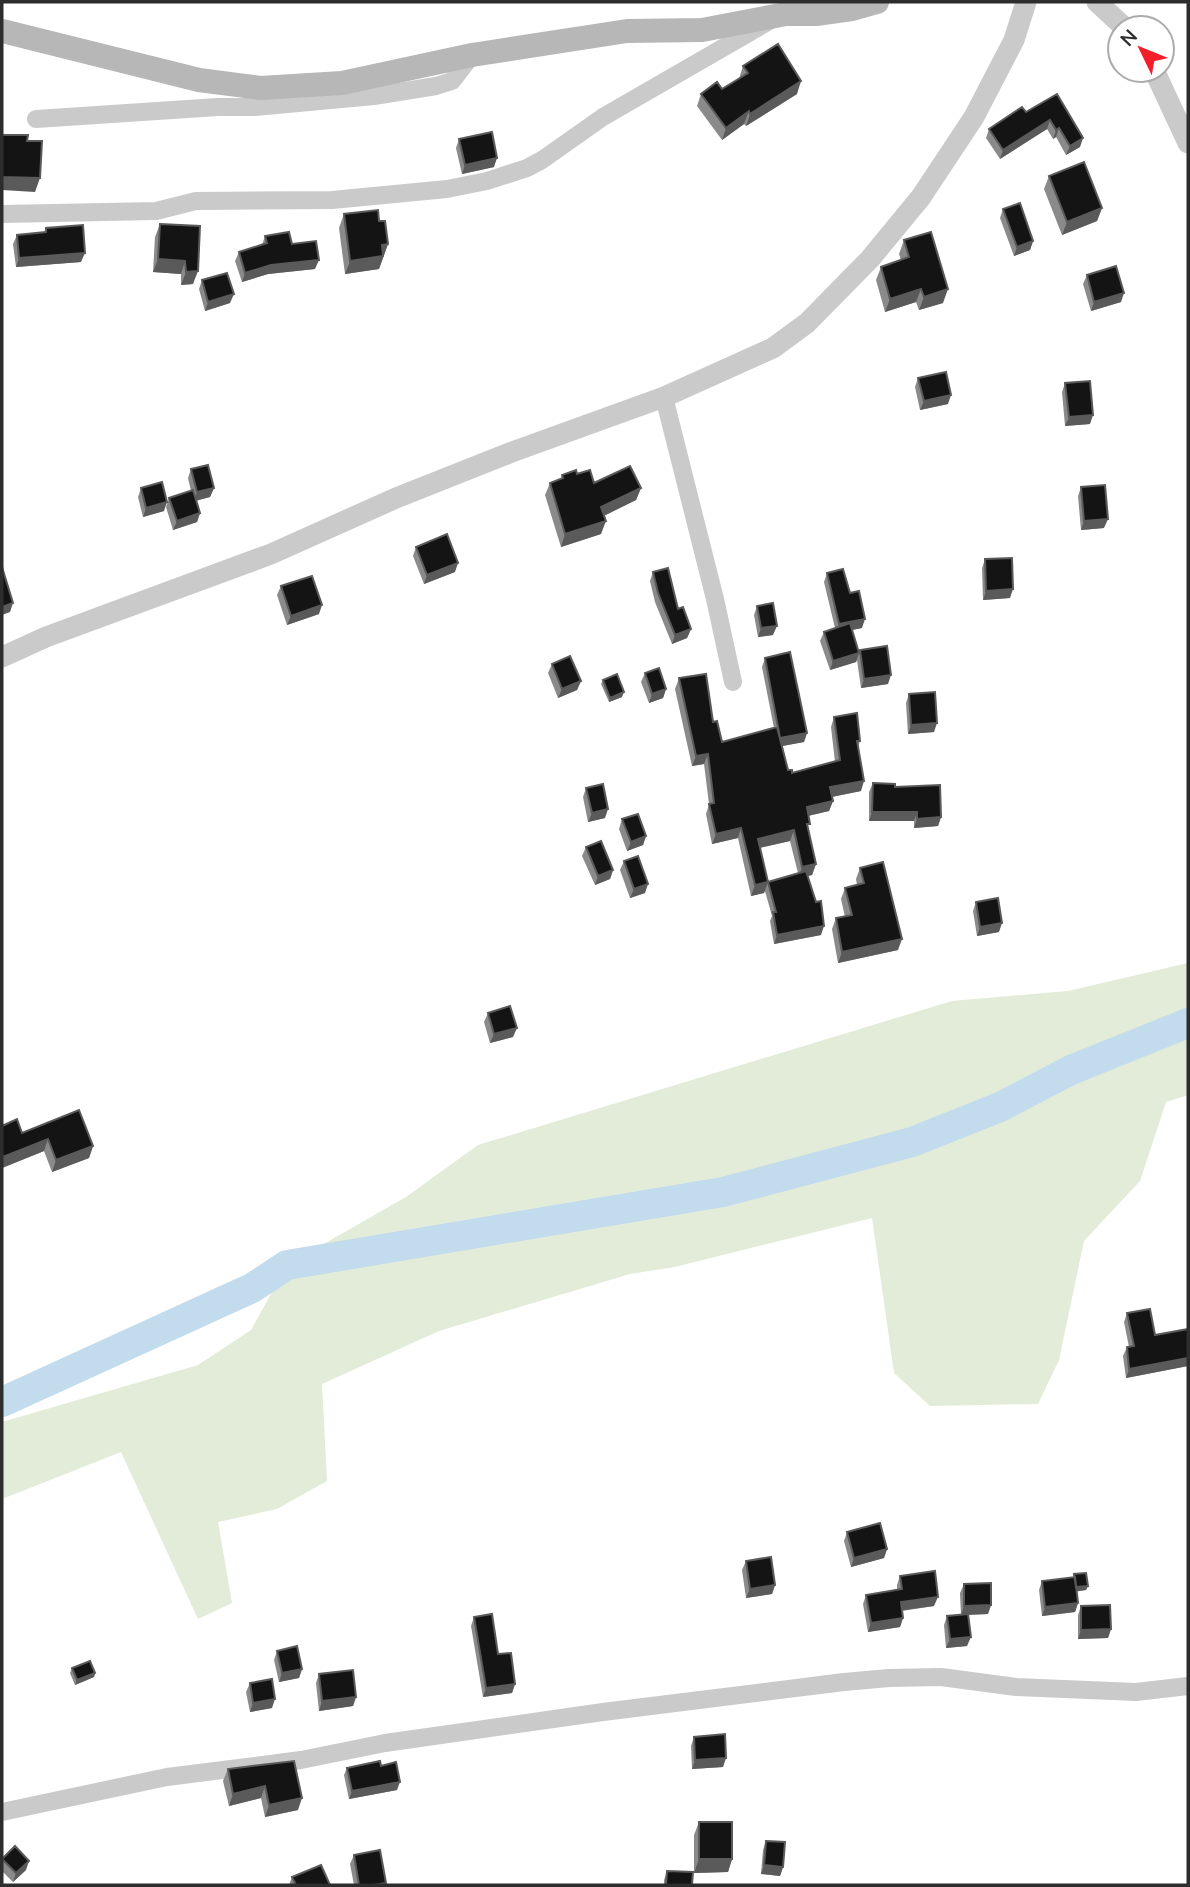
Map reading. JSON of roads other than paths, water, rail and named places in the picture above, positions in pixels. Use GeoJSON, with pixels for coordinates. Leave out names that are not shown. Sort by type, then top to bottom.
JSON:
{"type":"FeatureCollection","features":[{"type":"Feature","properties":{"kind":"main road"},"geometry":{"type":"LineString","coordinates":[[2,31],[199,80],[260,88],[342,83],[472,55],[627,31],[702,30],[786,14],[816,14],[852,9],[877,2]]}},
{"type":"Feature","properties":{"kind":"street"},"geometry":{"type":"LineString","coordinates":[[2,657],[46,637],[271,554],[396,498],[512,452],[664,397],[773,348],[807,323],[870,259],[921,197],[974,117],[1014,40],[1026,2]]}},
{"type":"Feature","properties":{"kind":"street"},"geometry":{"type":"LineString","coordinates":[[1097,2],[1110,14]]}},
{"type":"Feature","properties":{"kind":"street"},"geometry":{"type":"LineString","coordinates":[[2,214],[156,211],[196,201],[332,200],[447,189],[487,181],[527,168],[542,160],[603,117],[786,14]]}},
{"type":"Feature","properties":{"kind":"street"},"geometry":{"type":"LineString","coordinates":[[36,119],[256,107],[374,96],[452,81],[472,55]]}},
{"type":"Feature","properties":{"kind":"street"},"geometry":{"type":"LineString","coordinates":[[1161,84],[1188,143]]}},
{"type":"Feature","properties":{"kind":"street"},"geometry":{"type":"LineString","coordinates":[[664,397],[733,682]]}},
{"type":"Feature","properties":{"kind":"street"},"geometry":{"type":"LineString","coordinates":[[2,1812],[167,1777],[301,1760],[385,1743],[603,1712],[866,1680],[940,1677],[1016,1686],[1136,1692],[1188,1686]]}},
{"type":"Feature","properties":{"kind":"waterway"},"geometry":{"type":"LineString","coordinates":[[2,1402],[252,1288],[287,1265],[723,1192],[912,1142],[1000,1107],[1071,1070],[1188,1023]]}}]}
